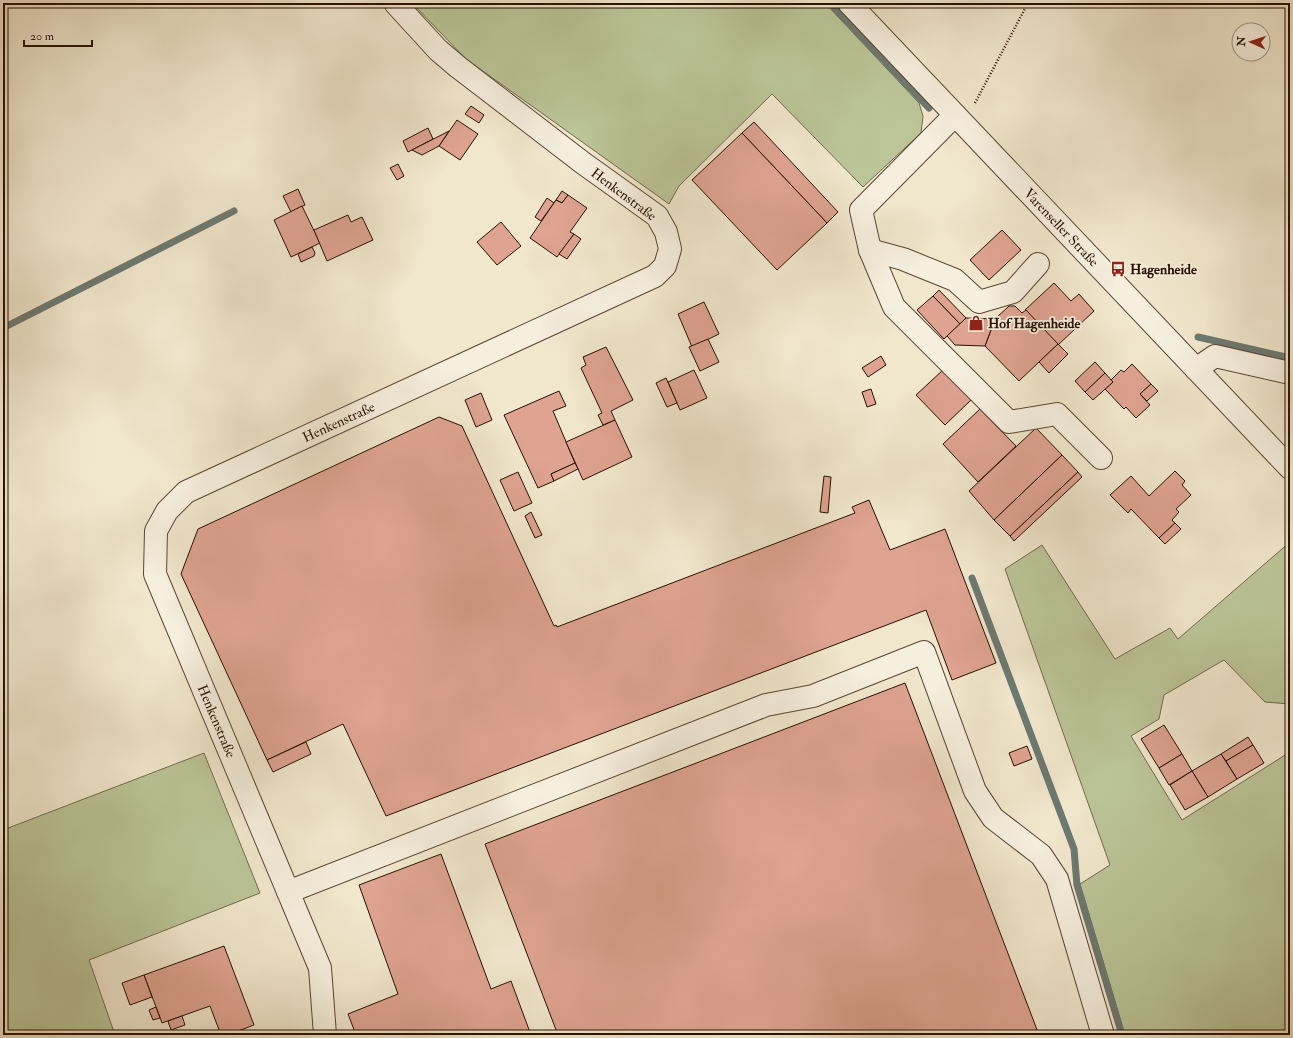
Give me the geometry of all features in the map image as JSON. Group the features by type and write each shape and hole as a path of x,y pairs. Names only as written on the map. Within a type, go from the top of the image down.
{"street":[{"name":"Henkenstraße","path":"324,1035 320,968 155,574 156,531 167,512 186,492 655,276 665,266 670,249 666,232 657,216 582,163 458,67 438,50 395,3"},
{"name":"Varenseller Straße","path":"849,3 1290,468"},
{"path":"959,120 861,210 870,250 894,306 1009,422 1057,414 1100,458"},
{"path":"870,250 903,259 955,280 979,302 1014,292 1038,264"},
{"path":"1196,369 1215,356 1290,373"},
{"path":"288,892 766,705 813,696 924,652 975,791 994,818 1041,855 1057,879 1103,1035"}],"path":[{"path":"959,120 1028,3"}],"green space":[{"path":"412,3 825,3 919,103 923,116 921,133 863,187 772,94 679,186 669,204 466,59"},
{"path":"1290,542 1290,704 1265,702 1224,660 1164,695 1159,719 1131,736 1182,820 1290,752 1290,1035 1125,1035 1080,884 1110,865 1005,569 1042,545 1115,659 1170,628 1178,639"},
{"path":"204,753 260,893 89,960 115,1035 3,1035 3,830"}],"building":[{"path":"471,106 484,115 479,123 465,114"},
{"path":"457,120 478,134 460,160 439,146"},
{"path":"754,122 838,212 827,223 742,133"},
{"path":"428,128 433,139 408,152 403,141"},
{"path":"449,131 439,146 422,155 412,150"},
{"path":"742,133 827,223 777,270 692,180"},
{"path":"398,164 404,176 397,180 390,168"},
{"path":"298,189 305,205 291,212 283,196"},
{"path":"562,191 568,195 562,203 556,200"},
{"path":"568,195 587,208 570,232 574,234 557,257 530,238 556,200 562,203"},
{"path":"547,198 554,203 541,221 535,217"},
{"path":"302,206 320,243 291,257 274,220"},
{"path":"348,215 351,222 362,217 373,240 327,261 314,230"},
{"path":"501,222 521,246 497,265 477,242"},
{"path":"1002,230 1021,250 989,280 970,260"},
{"path":"574,234 581,239 567,259 559,254"},
{"path":"312,247 315,253 314,256 301,262 298,254"},
{"path":"1054,283 1071,301 1079,294 1094,311 1058,345 1025,310"},
{"path":"939,290 966,318 960,324 933,296"},
{"path":"933,296 960,324 944,339 917,310"},
{"path":"704,302 719,334 692,347 678,314"},
{"path":"1009,306 1015,306 1022,313 1026,310 1058,344 1019,381 985,346 995,319"},
{"path":"966,318 995,319 985,346 955,345 947,336"},
{"path":"708,339 719,362 700,371 689,347"},
{"path":"1058,344 1068,354 1049,373 1039,362"},
{"path":"606,347 633,400 611,411 615,420 603,425 598,415 602,413 581,368 586,365 583,357"},
{"path":"881,356 886,365 868,377 862,368"},
{"path":"1095,362 1105,373 1085,392 1075,381"},
{"path":"1132,364 1151,384 1140,394 1150,405 1136,418 1126,407 1124,409 1105,389 1113,382 1111,380 1121,370 1124,372"},
{"path":"694,370 707,398 680,410 668,382"},
{"path":"943,370 971,400 945,425 916,395"},
{"path":"1105,373 1113,382 1093,400 1085,392"},
{"path":"666,378 677,403 667,407 656,383"},
{"path":"1151,384 1158,391 1147,401 1140,394"},
{"path":"871,389 876,404 867,407 862,392"},
{"path":"559,391 566,406 553,411 575,463 551,474 554,481 538,488 504,415"},
{"path":"481,393 492,420 476,427 465,400"},
{"path":"980,409 1016,446 978,482 943,444"},
{"path":"439,417 462,426 554,626 556,625 557,627 855,513 852,507 869,500 890,550 945,529 996,663 952,680 926,610 386,816 343,724 267,760 181,574 198,529"},
{"path":"615,420 632,457 583,480 566,442"},
{"path":"1036,428 1062,455 994,520 969,491"},
{"path":"1062,455 1078,472 1010,536 994,520"},
{"path":"575,463 578,469 554,481 551,474"},
{"path":"1175,471 1185,481 1182,485 1191,495 1176,509 1179,512 1172,520 1175,523 1159,538 1131,509 1128,513 1110,495 1131,476 1149,496"},
{"path":"518,472 532,503 514,511 500,480"},
{"path":"1078,472 1082,477 1014,541 1010,536"},
{"path":"824,476 831,477 828,513 820,512"},
{"path":"531,512 542,535 535,538 525,516"},
{"path":"1175,523 1181,529 1165,544 1159,538"},
{"path":"905,683 1039,1035 558,1035 485,844"},
{"path":"1164,725 1182,754 1159,768 1141,739"},
{"path":"1248,737 1253,745 1226,761 1221,754"},
{"path":"306,742 311,754 273,772 267,760"},
{"path":"1253,745 1264,763 1237,779 1226,761"},
{"path":"1027,746 1032,759 1014,766 1009,753"},
{"path":"1182,754 1192,771 1169,785 1159,768"},
{"path":"1221,754 1237,779 1208,797 1192,771"},
{"path":"1192,771 1208,797 1185,810 1170,785"},
{"path":"441,854 491,989 511,981 531,1035 356,1035 348,1014 398,994 359,885"},
{"path":"224,946 254,1025 227,1035 221,1035 210,1006 162,1023 144,975"},
{"path":"144,975 152,997 130,1005 122,983"},
{"path":"156,1007 160,1018 153,1020 149,1010"},
{"path":"182,1016 185,1025 171,1030 168,1021"}],"waterway":[{"path":"830,3 929,108"},
{"path":"3,328 234,211"},
{"path":"1198,337 1290,358"},
{"path":"972,578 1074,849 1077,885 1122,1035"}],"place":[{"name":"Hagenheide","path":"1118,269"},
{"name":"Hof Hagenheide","path":"976,323"}]}
